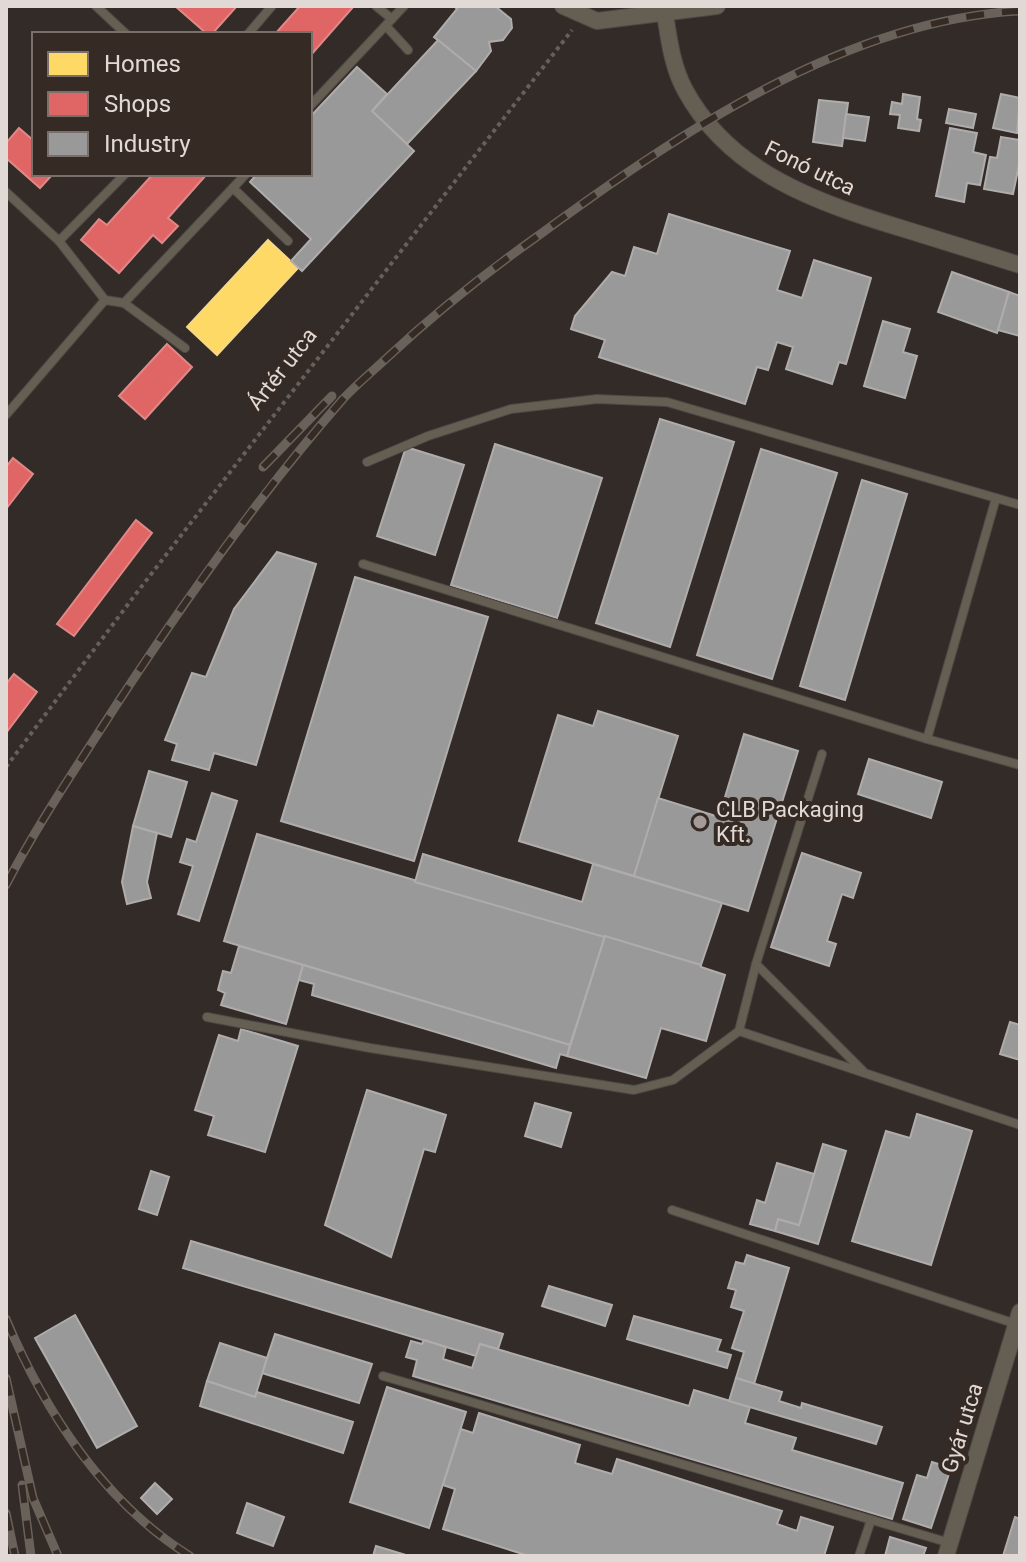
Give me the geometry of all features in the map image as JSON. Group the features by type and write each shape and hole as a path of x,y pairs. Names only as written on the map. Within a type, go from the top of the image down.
{"street":[{"path":"563,6 597,21 664,10 717,6"},
{"name":"Fonó utca","path":"664,10 671,53 684,88 712,129 756,169 831,206 1020,265"},
{"name":"Gyár utca","path":"948,1549 1018,1318"}],"lane":[{"path":"96,6 124,32"},
{"path":"250,32 272,6"},
{"path":"376,6 408,50"},
{"path":"312,104 404,6"},
{"path":"59,241 123,176"},
{"path":"124,303 244,176"},
{"path":"233,188 288,241"},
{"path":"6,192 59,241 105,300 124,303 185,348"},
{"path":"6,415 105,300"},
{"path":"367,462 428,436 511,409 597,399 667,402 1020,505"},
{"path":"927,739 996,498"},
{"path":"363,564 1020,765"},
{"path":"207,1017 370,1048 634,1090 673,1080 739,1031 756,964 822,754"},
{"path":"756,964 866,1074"},
{"path":"739,1031 1020,1125"},
{"path":"672,1210 1018,1318"},
{"path":"383,1376 871,1520 948,1549"},
{"path":"859,1556 871,1520"}],"path":[{"name":"Ártér utca","path":"6,767 135,595 583,16"}],"building: Homes":[{"path":"268,240 298,268 217,355 187,327"}],"building: Shops":[{"path":"175,6 237,6 214,32 205,32"},
{"path":"300,6 354,6 312,54 312,32 277,32"},
{"path":"19,128 32,139 32,176 51,176 40,188 6,158 6,143"},
{"path":"151,176 205,176 168,218 178,226 162,243 153,235 119,273 81,240 99,219 107,225"},
{"path":"167,344 192,367 145,419 119,396"},
{"path":"13,458 33,474 6,509 6,467"},
{"path":"136,520 152,533 74,636 57,624"},
{"path":"14,674 37,692 6,733 6,684"}],"building: Industry":[{"path":"454,6 495,6 511,19 512,28 503,40 489,42 491,51 476,71 434,37 457,9"},
{"path":"438,40 476,71 407,144 372,111"},
{"path":"357,67 387,94 372,111 414,151 302,271 291,261 311,239 250,182 255,176 312,176 312,115"},
{"path":"903,94 920,97 919,131 898,128 900,115 890,114 892,102 902,104"},
{"path":"1001,94 1020,98 1017,133 993,128"},
{"path":"819,100 848,103 842,146 813,142"},
{"path":"949,109 976,114 973,128 946,123"},
{"path":"846,114 869,117 865,141 843,138"},
{"path":"950,128 977,133 973,152 986,155 980,185 967,183 964,202 936,196"},
{"path":"1001,137 1020,140 1020,160 1013,194 984,189 990,157 997,158"},
{"path":"669,214 790,251 777,290 802,298 814,260 871,278 846,364 839,362 832,384 786,369 793,347 777,342 768,370 757,367 745,404 599,357 605,340 571,329 575,316 612,272 625,276 634,247 657,254"},
{"path":"952,272 1009,292 997,333 938,312"},
{"path":"1009,292 1020,296 1020,336 998,330"},
{"path":"883,321 910,329 903,352 917,356 905,398 864,386"},
{"path":"660,419 734,442 670,647 596,623"},
{"path":"495,444 602,478 557,618 451,585"},
{"path":"406,447 464,465 435,555 377,536"},
{"path":"761,449 837,473 772,679 697,655"},
{"path":"862,480 907,494 845,700 800,686"},
{"path":"277,552 316,564 256,765 214,753 209,770 172,760 177,744 165,740 192,673 206,677 234,609"},
{"path":"355,577 488,617 414,861 281,821"},
{"path":"598,711 678,736 634,876 519,841 558,715 593,726"},
{"path":"744,734 798,751 748,911 634,876 658,798 719,817"},
{"path":"869,759 942,782 931,818 858,794"},
{"path":"149,771 187,782 171,837 133,826"},
{"path":"212,793 237,801 199,921 178,914 193,866 180,862 187,839 196,842"},
{"path":"133,826 157,833 147,882 151,898 127,904 122,882"},
{"path":"257,834 605,936 570,1045 224,941"},
{"path":"802,853 861,873 853,898 842,894 827,941 836,944 829,966 771,947"},
{"path":"423,854 582,902 593,864 722,903 701,965 415,882"},
{"path":"605,936 725,975 706,1041 661,1028 646,1078 567,1056"},
{"path":"239,946 303,965 286,1024 221,1005 225,993 218,990 223,971 231,973"},
{"path":"303,965 570,1045 567,1056 560,1054 556,1068 312,995 314,984 299,980"},
{"path":"1010,1022 1020,1025 1020,1060 1000,1054"},
{"path":"241,1029 298,1046 265,1152 208,1135 214,1116 195,1110 219,1035 238,1041"},
{"path":"367,1090 446,1115 435,1152 424,1149 391,1257 325,1225"},
{"path":"535,1103 571,1113 561,1147 525,1136"},
{"path":"917,1114 972,1131 931,1265 852,1241 886,1131 910,1138"},
{"path":"823,1144 846,1151 818,1244 775,1231 778,1219 799,1225"},
{"path":"777,1163 814,1174 799,1225 778,1219 775,1231 750,1224 757,1200 765,1203"},
{"path":"151,1171 169,1177 157,1215 139,1209"},
{"path":"191,1241 503,1334 498,1349 480,1344 476,1356 183,1268"},
{"path":"747,1255 789,1268 754,1384 736,1378 744,1352 732,1348 744,1311 731,1307 736,1290 728,1288 736,1262 744,1264"},
{"path":"549,1286 612,1305 605,1326 542,1306"},
{"path":"75,1315 137,1426 97,1448 35,1338"},
{"path":"634,1316 721,1340 717,1351 731,1355 727,1368 627,1339"},
{"path":"275,1334 372,1364 359,1403 262,1373"},
{"path":"424,1340 446,1347 443,1359 472,1368 480,1344 689,1406 694,1390 750,1407 745,1423 796,1438 792,1450 903,1483 892,1519 413,1376 417,1360 406,1357 411,1341 422,1344"},
{"path":"220,1343 267,1358 255,1397 207,1381"},
{"path":"736,1378 782,1392 779,1401 801,1408 802,1403 882,1427 876,1444 729,1401"},
{"path":"207,1381 255,1397 257,1392 353,1422 343,1453 200,1406"},
{"path":"387,1387 466,1412 429,1528 350,1502"},
{"path":"479,1413 580,1445 575,1463 612,1474 617,1459 782,1511 777,1524 797,1531 801,1517 833,1527 824,1556 529,1556 443,1529 455,1489 443,1485 461,1429 473,1433"},
{"path":"932,1462 951,1468 931,1528 903,1519 917,1475 927,1478"},
{"path":"155,1483 172,1499 157,1514 141,1498"},
{"path":"247,1503 284,1517 273,1546 237,1533"},
{"path":"1015,1517 1020,1519 1020,1556 1003,1556"},
{"path":"890,1537 926,1548 923,1556 885,1556"},
{"path":"376,1546 409,1556 373,1556"}],"railway":[{"path":"6,885 115,707 252,510 343,399 424,325 497,266 644,161 763,90 826,60 889,36 954,19 1020,11"},
{"path":"263,467 332,396"},
{"path":"6,1319 39,1387 80,1452 130,1509 190,1556"},
{"path":"6,1378 33,1498 58,1556"},
{"path":"22,1485 31,1556"},
{"path":"6,1513 15,1556"}],"place":[{"name":"CLB Packaging Kft.","path":"700,822"}]}
